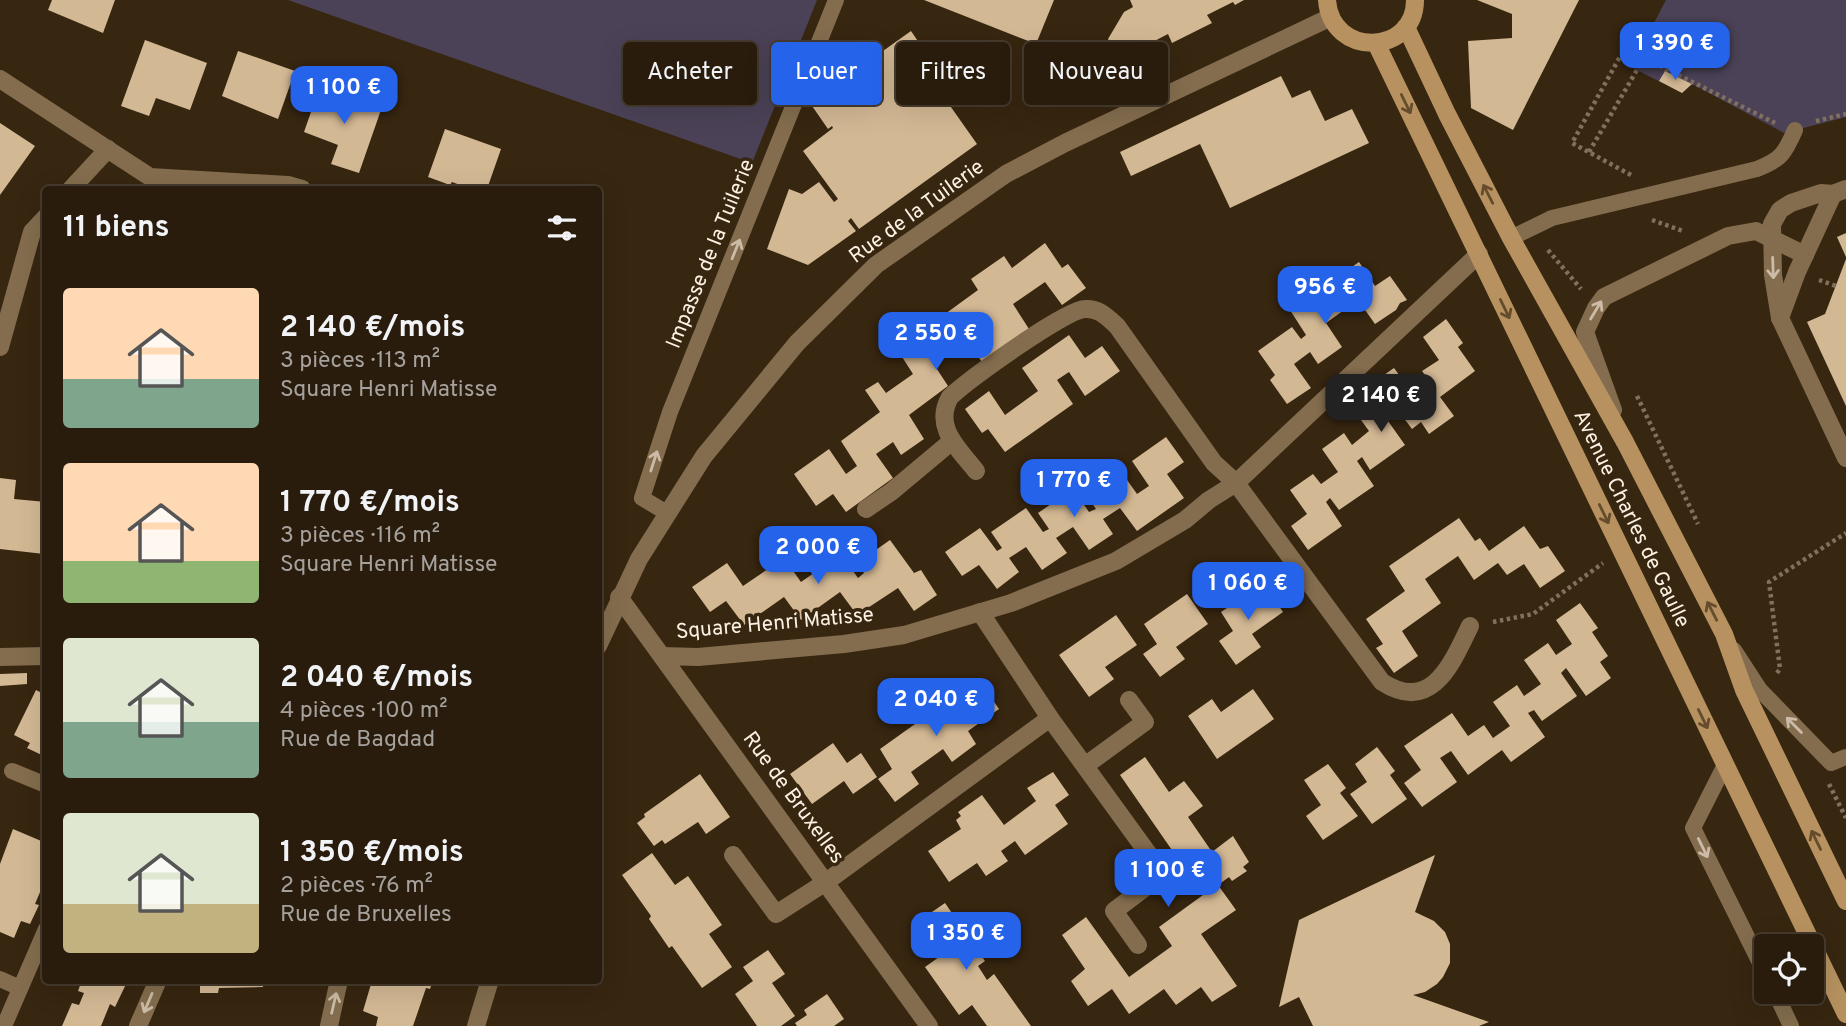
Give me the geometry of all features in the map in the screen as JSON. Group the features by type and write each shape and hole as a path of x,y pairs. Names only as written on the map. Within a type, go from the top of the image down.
{"main road":[{"path":"1329,8 1338,29 1362,43 1376,43 1397,35 1406,27 1412,17 1415,0"},
{"name":"Avenue Charles de Gaulle","path":"1406,27 1511,238 1625,442 1724,634 1744,690 1846,901"},
{"name":"Avenue Charles de Gaulle","path":"1376,43 1846,1014"}],"street":[{"name":"Rue de la Tuilerie","path":"602,637 639,559 704,456 797,343 876,265 1006,174 1329,8"},
{"path":"0,79 150,177 292,186"},
{"path":"74,186 108,149"},
{"path":"1840,191 1821,193 1780,210 1772,224 1772,239 1780,318 1846,457"},
{"path":"1780,318 1805,255 1840,191"},
{"path":"0,347 32,232 42,221"},
{"path":"1625,442 1585,332 1604,297 1728,236 1756,231 1805,255"},
{"name":"Square Henri Matisse","path":"662,656 698,657 844,644 904,635 1011,603 1116,561 1185,520 1236,483 1479,254"},
{"path":"976,471 952,441 942,417 944,406 950,397 1063,316 1084,309 1105,314 1214,463 1236,483 1382,682 1404,692 1414,692 1439,679 1449,669 1470,626"},
{"path":"866,509 891,492 952,441"},
{"name":"Rue de Bruxelles","path":"619,597 929,1026"},
{"path":"980,612 1050,718 1163,874 1114,911 1138,945"},
{"path":"0,657 42,656"},
{"path":"1086,765 1145,722 1129,700"},
{"path":"733,855 776,914 826,882 1050,718"},
{"path":"138,1026 156,984"},
{"path":"329,1026 338,984"},
{"path":"476,1026 489,984"}],"lane":[{"name":"Impasse de la Tuilerie","path":"667,513 642,498 670,412 836,0"},
{"path":"1511,238 1552,218 1757,169 1775,162 1786,150 1796,127"},
{"path":"1724,634 1760,690 1831,763 1846,757"},
{"path":"1725,765 1693,828 1754,951"},
{"path":"12,771 42,783"},
{"path":"4,1026 42,938"},
{"path":"0,979 20,988"},
{"path":"1780,1004 1791,1026"}],"path":[{"path":"1634,62 1621,55 1572,143 1660,191"},
{"path":"1589,152 1644,58 1796,127 1846,114"},
{"path":"1608,204 1682,231 1694,232"},
{"path":"1541,242 1581,290"},
{"path":"1633,388 1704,536"},
{"path":"1769,668 1774,677 1780,669 1769,582 1846,533"},
{"path":"1470,626 1533,614 1621,550"},
{"path":"1823,754 1824,773 1846,818"}],"shaded area":[{"path":"288,0 817,0 800,42 771,42 771,105 775,105 752,163"},
{"path":"1666,0 1846,0 1846,117 1784,133 1692,84 1682,93 1631,67"}],"building":[{"path":"52,0 115,0 103,33 48,10"},
{"path":"924,0 1054,0 1037,42"},
{"path":"1130,0 1244,0 1235,5 1233,2 1207,15 1212,23 1172,43 1168,34 1153,42 1110,42 1108,39 1124,12 1133,7"},
{"path":"1477,0 1579,0 1513,130 1471,108 1468,41 1512,38 1512,14"},
{"path":"911,31 918,42 896,42 896,105 950,105 977,144 859,229 851,218 848,221 856,231 808,265 767,249 789,189 802,194 819,182 834,202 838,199 803,151 833,128 832,126 828,129 811,105 882,105 882,52"},
{"path":"145,40 207,63 190,110 156,98 149,116 121,106"},
{"path":"238,51 295,71 278,119 222,96"},
{"path":"1665,71 1692,84 1682,93 1659,81"},
{"path":"1281,76 1292,98 1310,90 1325,121 1352,109 1369,143 1230,208 1200,144 1131,176 1120,152"},
{"path":"320,86 382,107 359,173 331,164 338,145 304,132"},
{"path":"0,123 35,146 0,195"},
{"path":"445,129 501,149 488,186 463,186 452,182 450,185 428,177"},
{"path":"1846,233 1846,257 1837,237"},
{"path":"1045,243 1062,268 1068,264 1086,288 1062,305 1045,282 1013,304 1029,329 982,362 966,339 933,363 948,386 909,415 924,439 901,455 893,442 876,454 893,478 846,512 833,494 816,506 794,474 829,449 846,474 857,466 841,441 880,412 865,390 878,382 886,393 913,374 897,349 978,290 971,279 1004,256 1012,268"},
{"path":"1846,259 1846,406 1807,322 1825,314"},
{"path":"1359,262 1375,286 1390,276 1407,300 1375,324 1358,300 1326,323 1342,347 1318,364 1310,352 1294,364 1311,388 1287,404 1270,380 1275,375 1258,351 1292,327 1301,339 1306,335 1290,310"},
{"path":"1446,319 1463,343 1458,347 1475,371 1440,397 1454,416 1429,434 1421,422 1412,429 1394,405 1388,409 1394,416 1388,421 1405,445 1370,470 1362,457 1357,461 1374,486 1339,510 1330,498 1326,502 1342,526 1308,550 1291,526 1307,514 1290,490 1313,474 1321,484 1338,472 1322,449 1344,433 1352,445 1369,431 1353,409 1376,391 1371,384 1394,368 1411,391 1428,379 1422,371 1439,360 1423,337"},
{"path":"1069,335 1085,358 1102,346 1120,371 1085,396 1069,372 1057,380 1073,404 1005,452 988,429 982,433 965,409 989,391 1005,415 1038,391 1022,368"},
{"path":"1166,437 1184,462 1167,474 1184,498 1137,531 1120,508 1103,519 1113,534 1089,550 1073,527 1056,538 1067,553 1042,570 1026,547 1009,558 1019,572 997,589 979,565 962,576 945,552 980,528 997,551 1002,548 991,532 1026,508 1043,532 1049,529 1038,513 1073,489 1089,512 1096,509 1085,493 1120,470 1137,494 1149,486 1132,461"},
{"path":"0,478 16,480 14,499 42,502 42,554 0,549"},
{"path":"1459,518 1475,541 1480,538 1489,551 1524,526 1540,549 1548,546 1565,571 1540,588 1524,564 1507,575 1498,563 1474,580 1458,556 1425,579 1441,603 1402,631 1418,656 1394,673 1376,648 1383,644 1366,619 1405,591 1389,566"},
{"path":"890,540 914,573 921,570 937,595 914,611 898,588 857,615 840,592 801,620 784,597 744,625 726,601 710,612 692,587 727,563 743,586 784,558 801,582 841,554 858,578 864,573 857,563"},
{"path":"1264,583 1283,612 1252,634 1261,647 1236,665 1219,641 1233,631 1221,612"},
{"path":"1187,594 1208,624 1176,647 1185,659 1160,677 1143,654 1157,644 1144,624"},
{"path":"1580,603 1598,628 1592,632 1608,656 1600,662 1611,678 1586,696 1566,668 1561,673 1577,696 1542,721 1534,710 1528,713 1545,737 1511,762 1502,750 1468,775 1451,751 1440,758 1457,782 1422,807 1404,783 1421,770 1404,746 1452,713 1468,736 1484,725 1493,738 1510,726 1493,702 1517,685 1524,696 1541,684 1524,660 1548,643 1556,655 1572,644 1556,620"},
{"path":"1116,615 1137,645 1105,667 1114,679 1089,697 1059,655"},
{"path":"27,673 27,684 0,686 0,674"},
{"path":"978,679 999,709 968,731 976,744 952,762 943,749 911,772 919,784 895,802 878,779 892,769 880,749"},
{"path":"1253,689 1274,719 1217,759 1188,716 1212,699 1221,712"},
{"path":"36,690 42,693 42,755 27,748 30,743 14,735"},
{"path":"833,743 847,763 861,753 877,777 853,794 844,781 812,804 790,774"},
{"path":"1377,747 1395,771 1390,775 1407,799 1372,824 1350,794 1367,782 1355,764"},
{"path":"1145,757 1169,792 1184,781 1203,806 1188,817 1212,852 1233,836 1249,862 1243,867 1247,871 1232,881 1229,877 1218,885 1236,910 1201,934 1237,986 1212,1002 1201,987 1176,1005 1164,989 1129,1014 1112,989 1088,1006 1071,981 1085,969 1062,935 1086,917 1129,977 1172,946 1159,927 1203,895 1120,775"},
{"path":"1328,764 1346,788 1340,793 1358,816 1323,840 1306,816 1321,805 1304,780"},
{"path":"1053,772 1069,795 1055,805 1068,824 1025,855 1015,841 1001,851 1008,861 986,876 977,863 949,882 928,851 961,829 956,820 961,816 958,812 982,795 1004,825 1036,801 1027,788"},
{"path":"700,774 730,817 706,834 698,822 665,844 662,840 654,846 637,823 645,817 644,814"},
{"path":"13,829 42,841 42,887 35,904 39,905 30,924 21,921 14,938 0,932 0,864"},
{"path":"652,853 675,885 688,876 722,925 709,934 732,967 702,988 672,946 669,948 649,919 651,916 622,875"},
{"path":"1435,855 1415,912 1434,921 1445,932 1450,944 1450,963 1437,984 1425,992 1413,995 1489,1022 1479,1026 1313,1026 1299,997 1279,1007 1299,920"},
{"path":"945,903 985,961 978,966 987,980 994,974 1031,1026 987,1026 972,1005 959,1015 925,967 939,957 916,923"},
{"path":"768,950 785,974 772,983 795,1016 781,1026 757,1026 735,994 753,981 743,967"},
{"path":"81,984 126,984 115,1007 110,1004 101,1026 62,1026 72,1003 79,1005 84,993 78,991"},
{"path":"200,984 263,984 263,987 219,988 218,993 200,993"},
{"path":"371,984 432,984 430,989 426,988 413,1026 376,1026 378,1017 363,1011"},
{"path":"827,994 844,1019 834,1026 797,1026 795,1023 807,1015 804,1010"}]}
